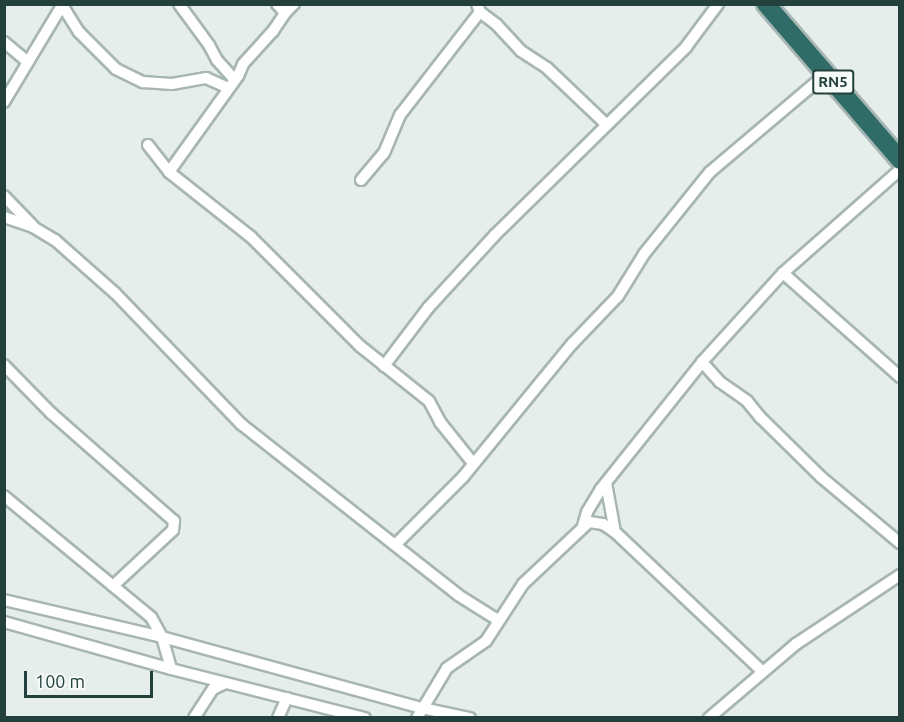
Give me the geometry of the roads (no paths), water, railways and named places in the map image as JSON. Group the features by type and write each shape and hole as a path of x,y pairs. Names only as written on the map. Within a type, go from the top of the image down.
{"highway":[{"name":"RN5","path":"766,4 900,160"}],"street":[{"path":"179,4 203,36 231,83"},
{"path":"277,4 285,13"},
{"path":"170,172 243,64 294,4"},
{"path":"384,366 428,308 483,248 686,47 718,4"},
{"path":"4,102 62,5 79,32 116,69 143,81 172,84 206,78 231,83"},
{"path":"361,180 384,153 400,115 478,8 532,61 547,68 606,124"},
{"path":"4,42 28,62"},
{"path":"395,545 473,463 572,344 618,296 644,254 675,218 696,187 746,140 826,74"},
{"path":"148,145 170,172 251,237 360,346 429,400 440,422 473,463"},
{"path":"419,712 447,668 486,641 523,584 583,525 592,501 702,362 783,273 900,170"},
{"path":"4,196 33,227"},
{"path":"4,217 33,227 55,240 115,292 241,423 458,595 498,620"},
{"path":"783,273 900,377"},
{"path":"702,362 720,382 747,401 760,417 821,477 900,543"},
{"path":"4,365 51,413 174,521 173,530 113,586"},
{"path":"606,483 615,532"},
{"path":"4,496 150,617 162,637 171,669"},
{"path":"583,525 596,522 615,532 762,671"},
{"path":"709,717 796,644 900,575"},
{"path":"4,600 162,637 419,712 470,717"},
{"path":"4,622 171,669 365,717"},
{"path":"194,717 213,689 226,683"},
{"path":"278,717 287,698"}]}
